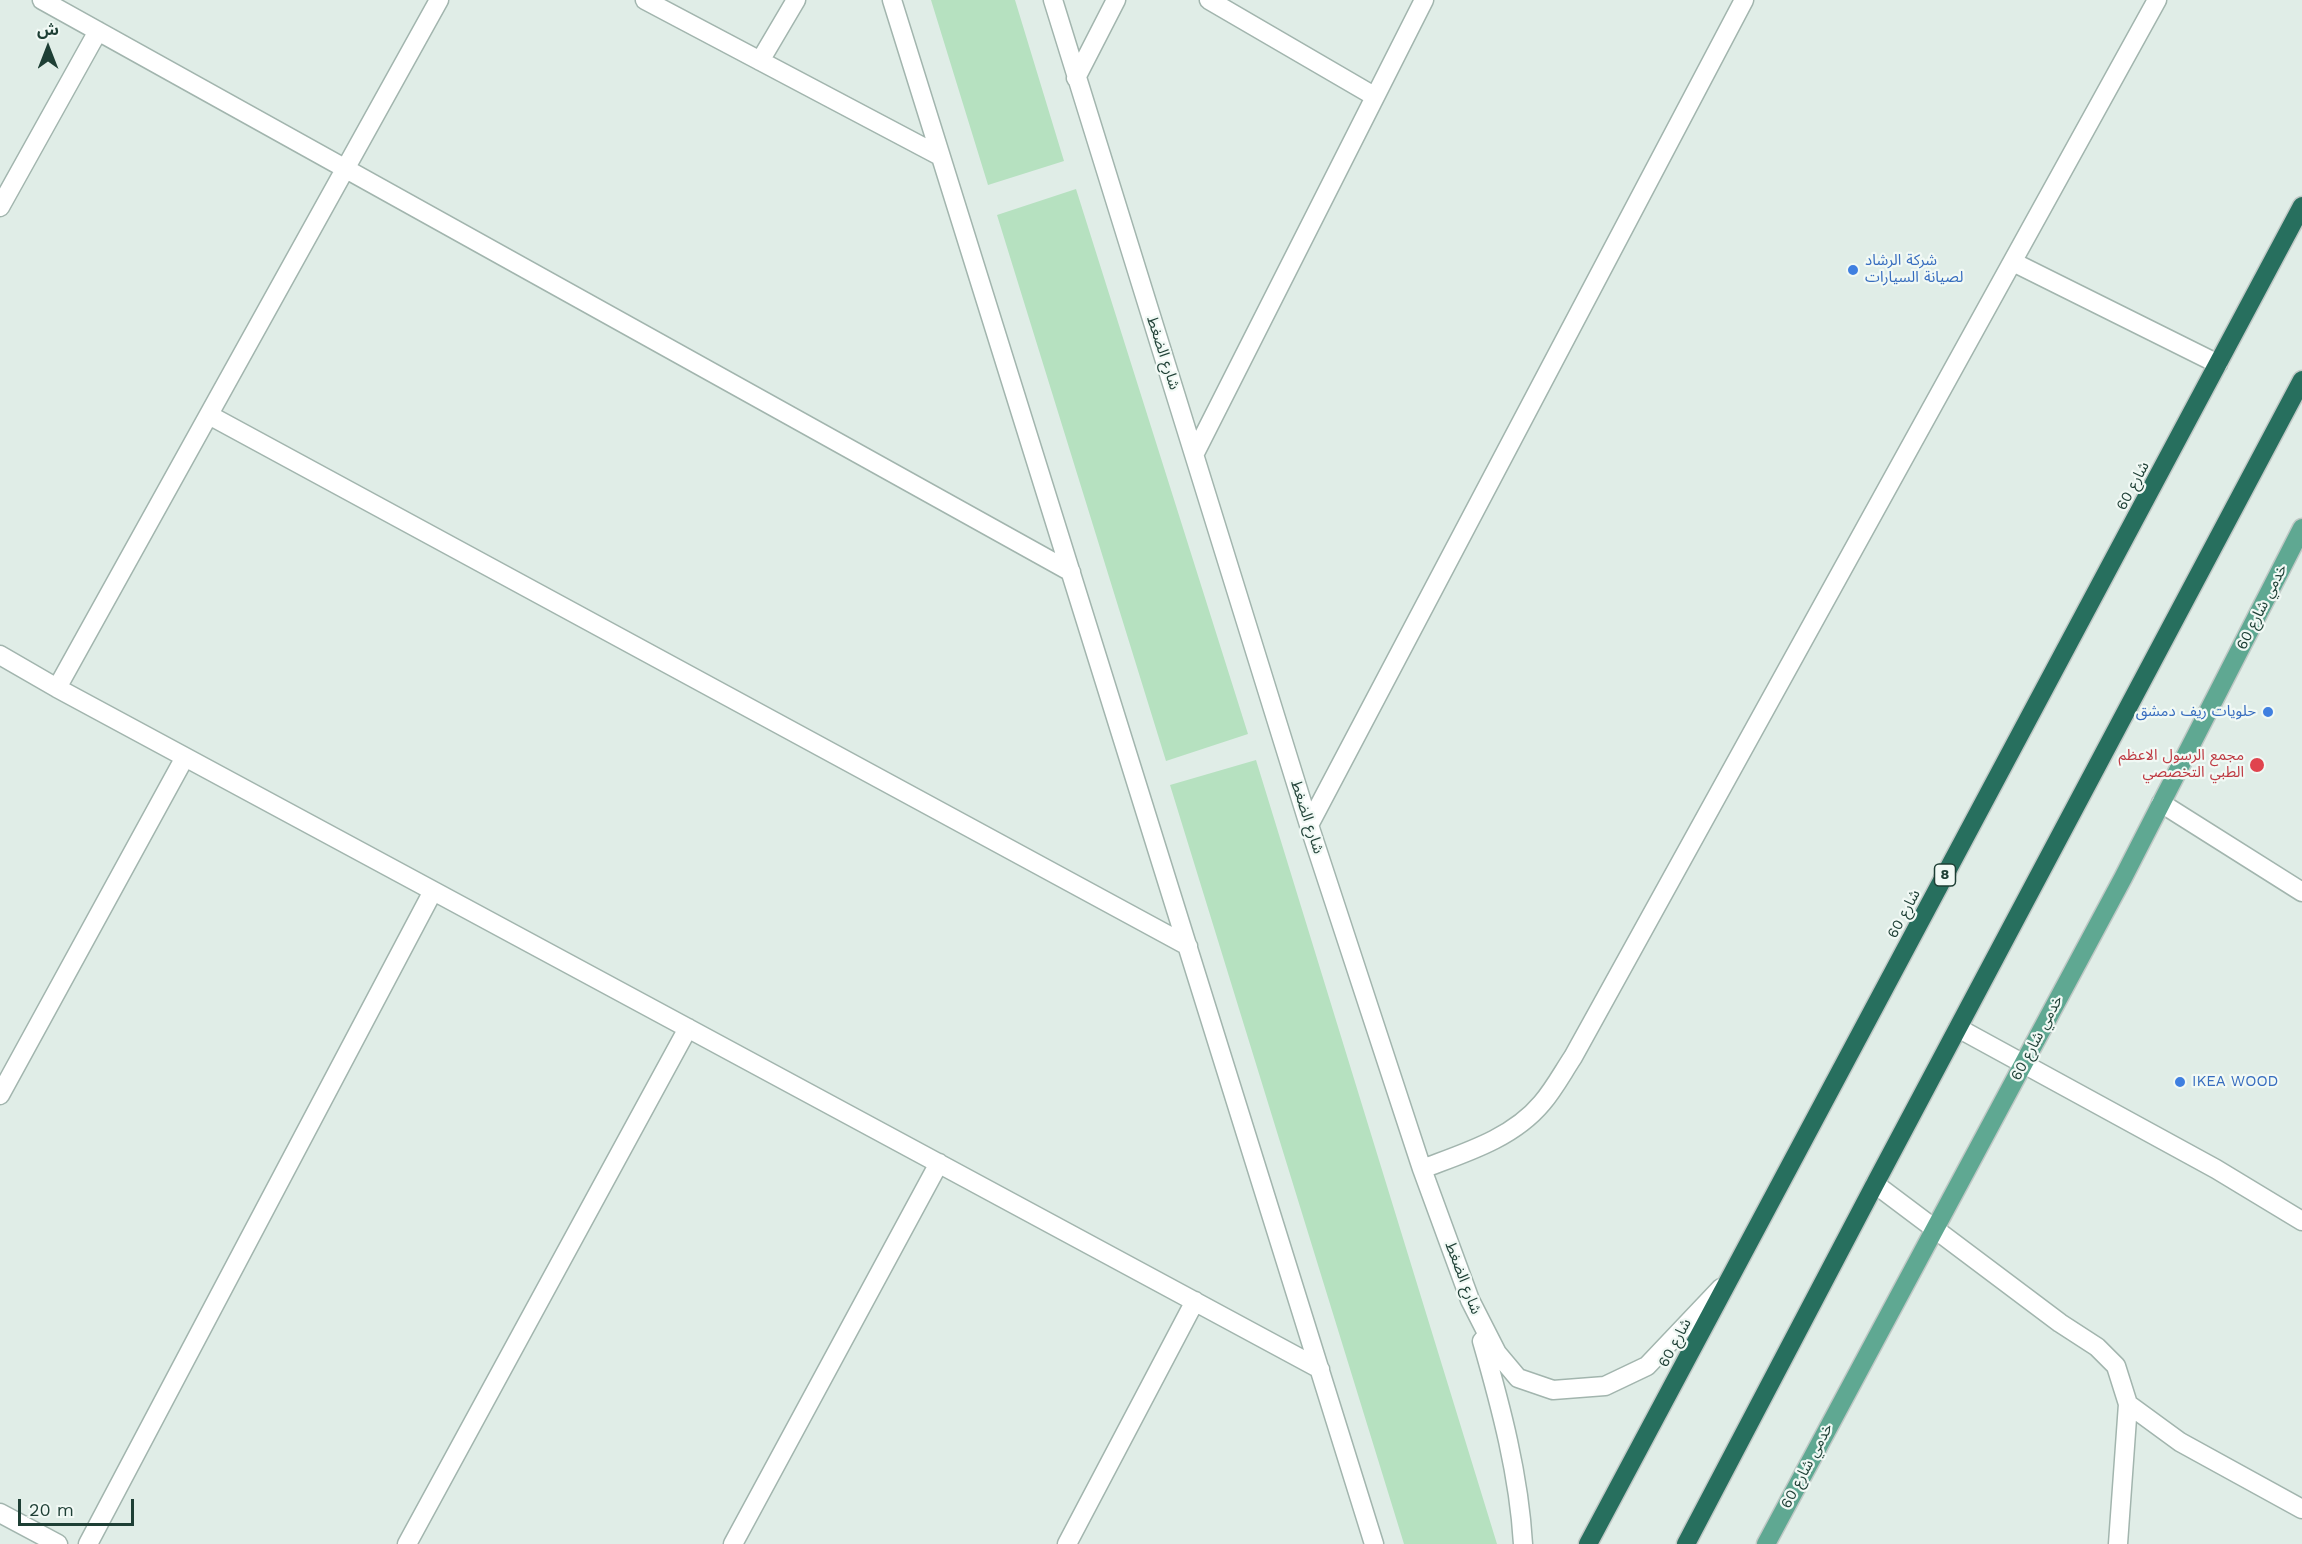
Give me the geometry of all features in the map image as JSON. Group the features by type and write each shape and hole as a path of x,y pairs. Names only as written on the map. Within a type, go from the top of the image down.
{"highway":[{"name":"شارع 60","path":"1588,1544 2302,206"},
{"path":"1686,1544 2302,380"}],"main road":[{"name":"خدمي شارع 60","path":"1766,1544 2161,804 2302,528"}],"street":[{"path":"42,0 1071,572"},
{"path":"57,688 439,0"},
{"path":"645,0 940,156"},
{"path":"760,61 796,0"},
{"path":"892,0 1374,1544"},
{"name":"شارع الضغط","path":"1053,0 1309,825 1422,1169 1470,1300 1497,1353 1518,1377 1553,1390 1605,1386 1647,1366 1729,1280"},
{"path":"1076,78 1116,0"},
{"path":"1209,0 1374,96"},
{"path":"1195,453 1424,0"},
{"path":"1309,825 1744,0"},
{"path":"1422,1169 1468,1152 1506,1134 1541,1104 1573,1057 2157,0"},
{"path":"0,207 98,31"},
{"path":"2013,262 2218,364"},
{"path":"209,415 1188,946"},
{"path":"0,655 57,688 1320,1369"},
{"path":"0,1095 185,757"},
{"path":"2161,804 2302,892"},
{"path":"88,1544 433,891"},
{"path":"407,1544 688,1028"},
{"path":"1958,1028 2216,1168 2302,1221"},
{"path":"733,1544 939,1163"},
{"path":"1875,1184 2060,1323 2097,1347 2116,1366 2128,1404 2118,1544"},
{"path":"1470,1300 1494,1383 1508,1444 1521,1504 1523,1544"},
{"path":"1067,1544 1195,1301"},
{"path":"2128,1404 2180,1443 2302,1509"},
{"path":"0,1513 58,1544"}],"green space":[{"path":"931,0 1015,0 1064,161 988,185"},
{"path":"1076,189 1248,734 1166,761 997,215"},
{"path":"1256,760 1497,1544 1404,1544 1170,785"}],"place":[{"name":"شركة الرشاد لصيانة السيارات","path":"1853,270"},
{"name":"حلويات ريف دمشق","path":"2268,712"},
{"name":"مجمع الرسول الاعظم الطبي التخصصي","path":"2257,765"},
{"name":"IKEA WOOD","path":"2180,1082"}]}
